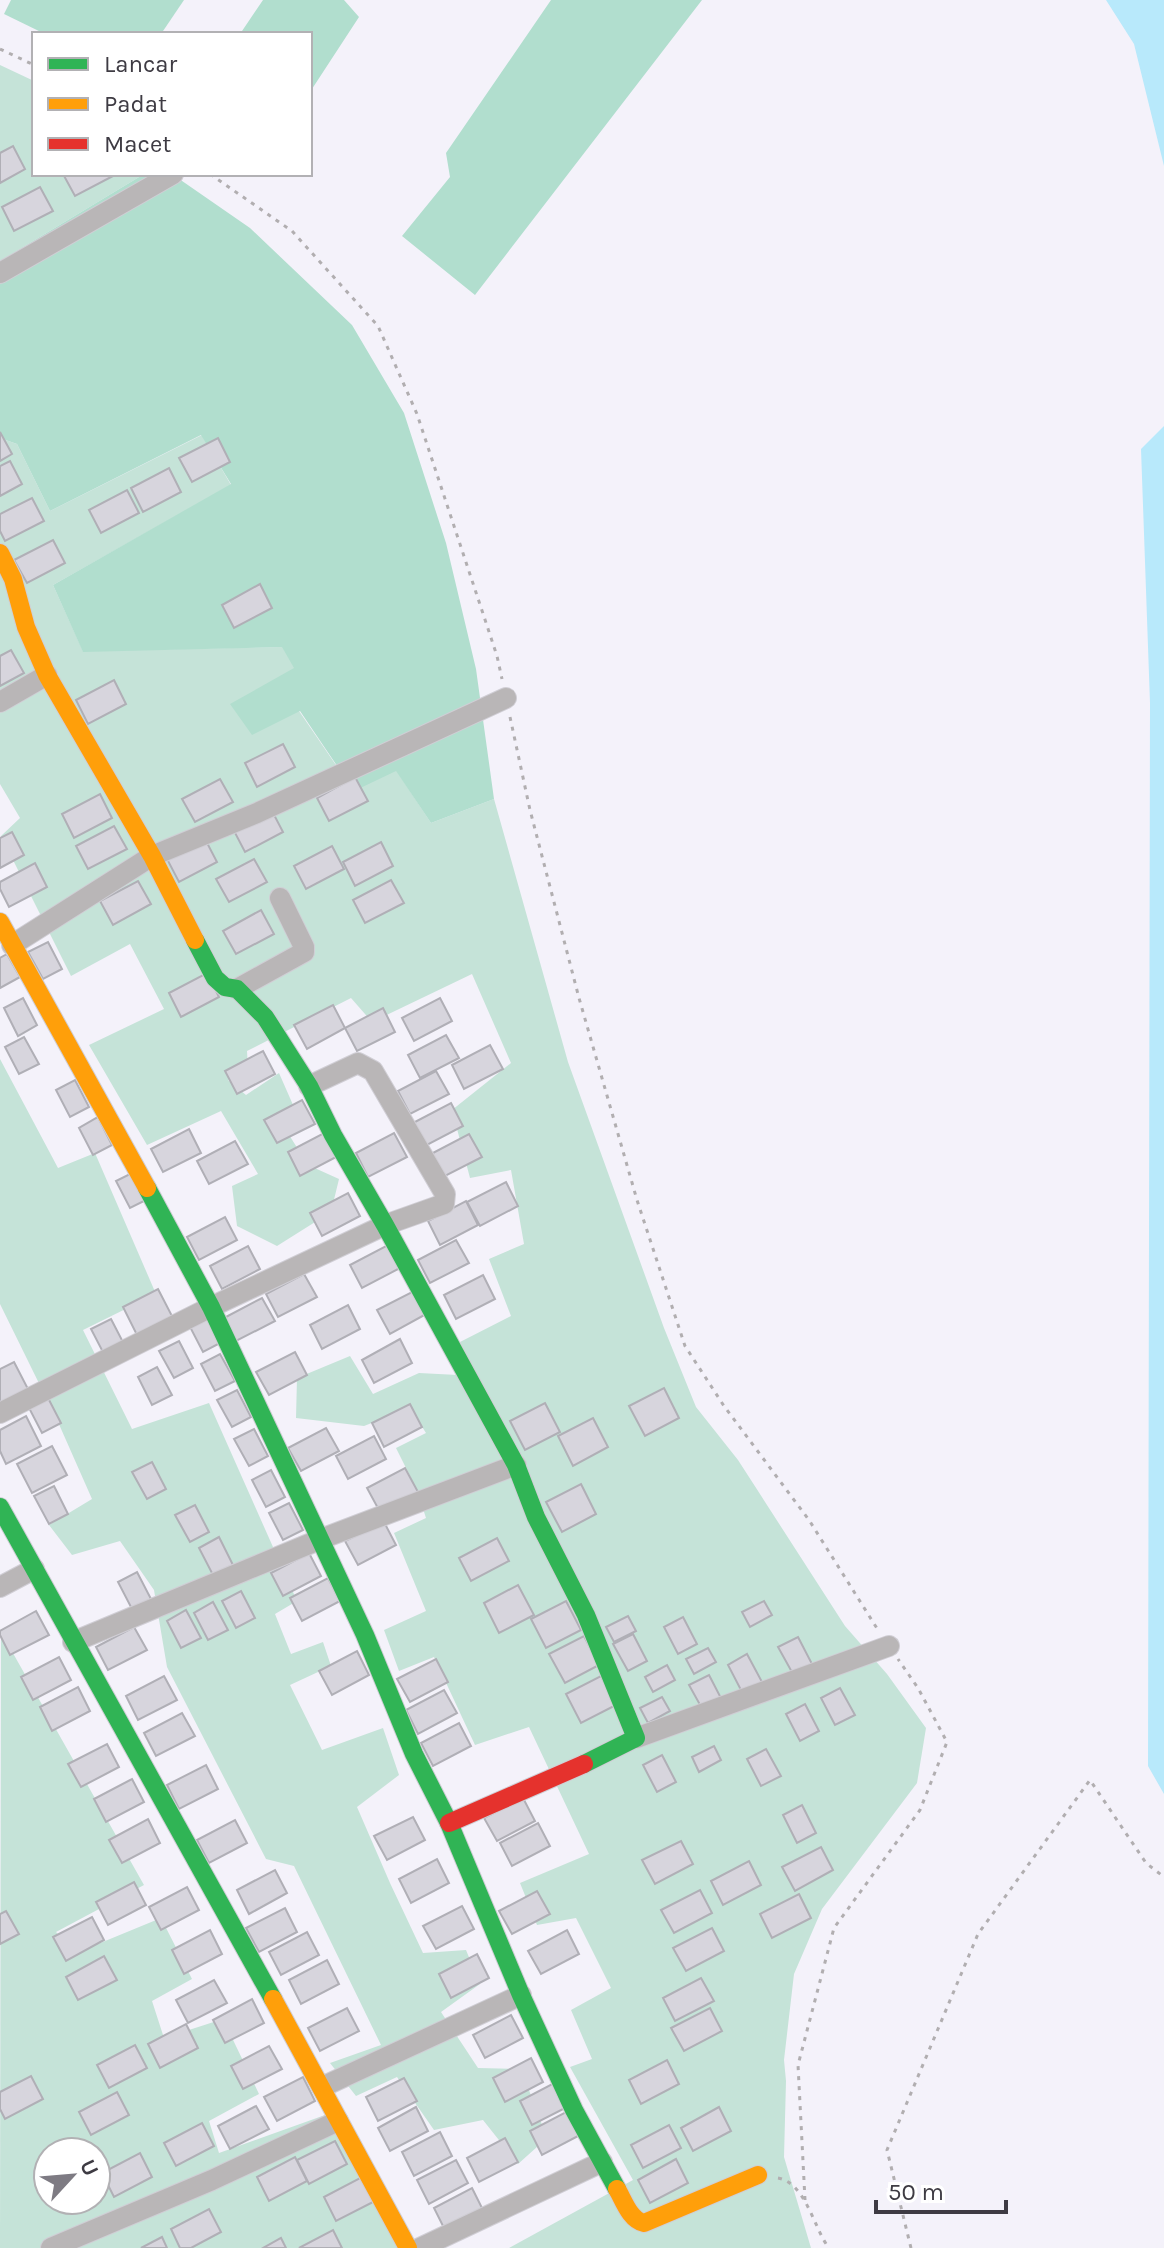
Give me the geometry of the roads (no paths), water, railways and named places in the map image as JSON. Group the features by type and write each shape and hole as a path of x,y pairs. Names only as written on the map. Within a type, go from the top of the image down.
{"street":[{"path":"0,273 170,176"},
{"path":"0,553 13,579 26,627 47,675 152,856 215,978 225,987 237,989 265,1017 309,1086 333,1135 516,1465 536,1517 586,1615 636,1738"},
{"path":"0,702 47,675"},
{"path":"12,945 152,856 257,813 506,698"},
{"path":"237,989 304,952 280,898"},
{"path":"0,922 211,1307 365,1635 414,1754 449,1823 521,1995 574,2110 632,2216 640,2223 758,2175"},
{"path":"0,1413 211,1307 385,1225 444,1204 445,1194 373,1071 358,1063 309,1086"},
{"path":"73,1642 321,1539 516,1465"},
{"path":"0,1507 408,2248"},
{"path":"0,1587 34,1569"},
{"path":"449,1823 574,1769 636,1738 889,1646"},
{"path":"322,2087 521,1995"},
{"path":"51,2248 212,2180 338,2121"},
{"path":"420,2248 602,2162"}],"water":[{"path":"1106,0 1164,0 1164,166 1134,44"},
{"path":"1164,426 1164,1794 1148,1766 1150,703 1141,449"}]}
